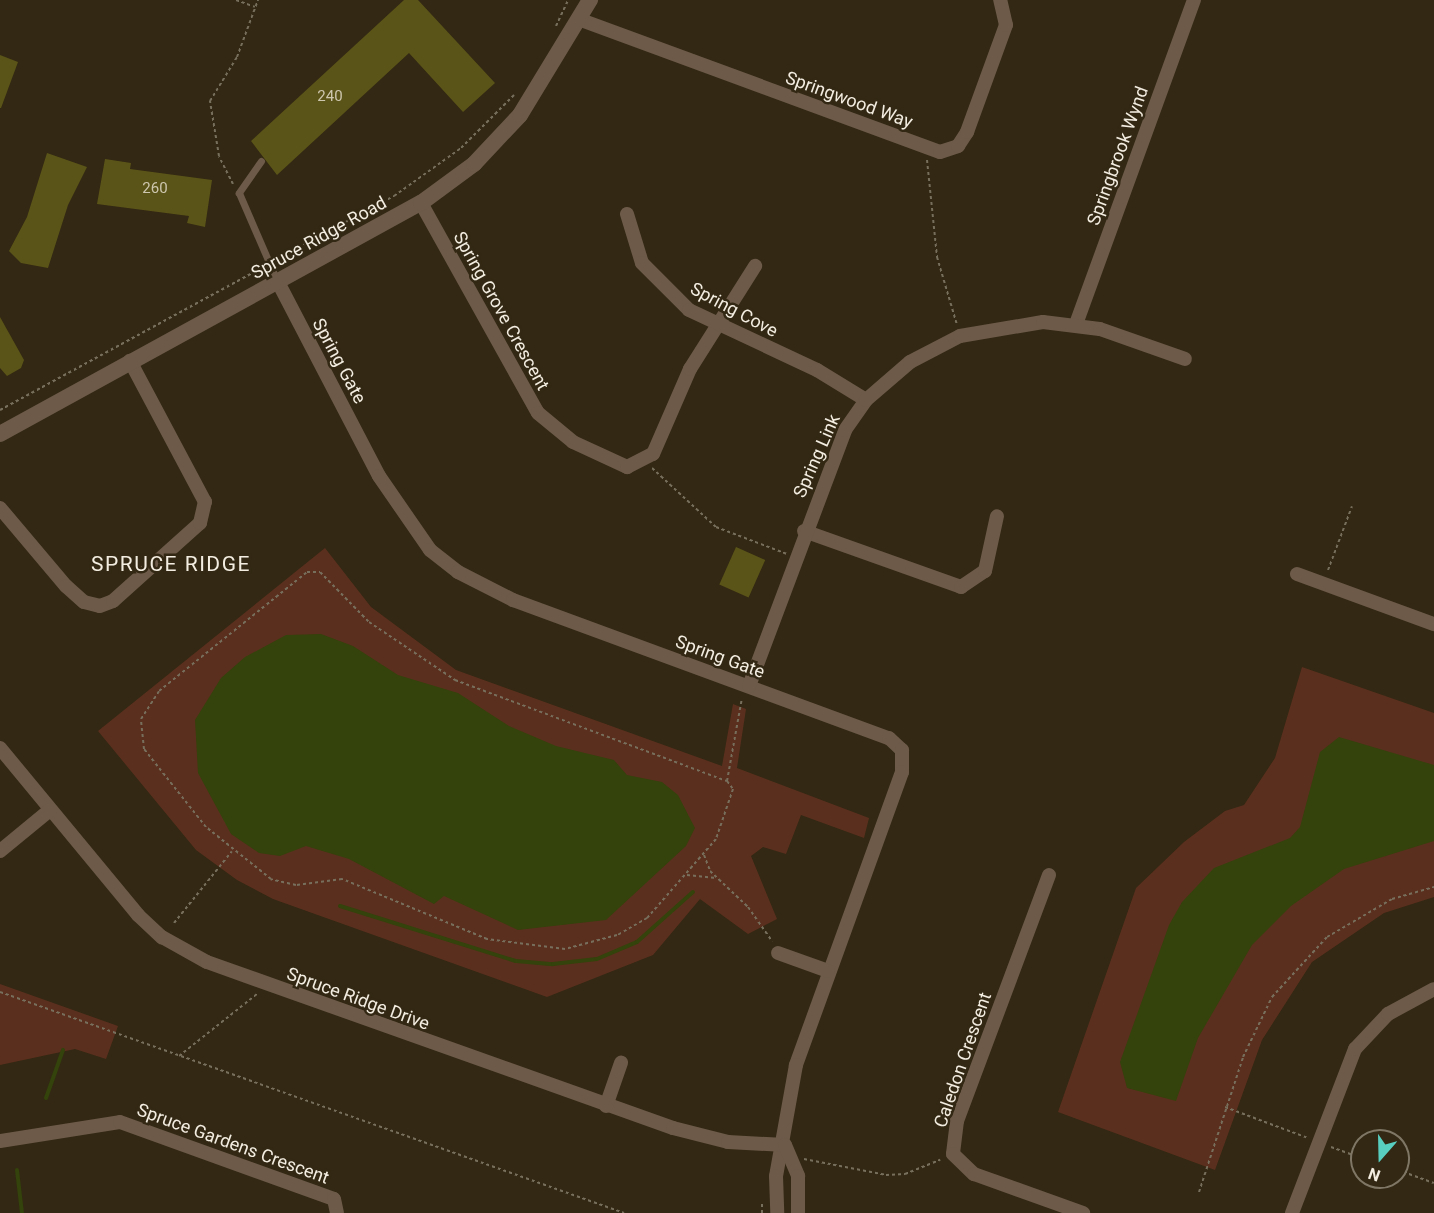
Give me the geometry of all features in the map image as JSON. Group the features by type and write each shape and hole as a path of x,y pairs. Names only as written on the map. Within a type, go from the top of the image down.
{"street":[{"name":"Spruce Ridge Road","path":"0,434 130,361 279,284 421,203 500,139 581,20 590,0"},
{"name":"Springwood Way","path":"581,20 927,148 951,150 967,132 1006,25 1000,0"},
{"name":"Springbrook Wynd","path":"1076,324 1194,0"},
{"name":"Spring Grove Crescent","path":"421,203 538,413 588,451 627,467 646,462"},
{"name":"Spring Cove","path":"627,214 642,263 663,290 716,326 817,370 866,400"},
{"path":"646,462 716,326 755,266"},
{"name":"Spring Gate","path":"279,284 379,476 430,550 458,572 513,600 888,738 902,750 902,772 828,971 796,1065 785,1145 777,1176 777,1213"},
{"name":"Spring Link","path":"749,686 804,531 845,430 866,400 910,362 960,336 1014,324 1076,324 1185,359"},
{"path":"0,508 66,586 84,602 100,606 113,601 200,523 205,502 130,361"},
{"path":"804,531 961,587 985,571 997,516"},
{"path":"1297,574 1434,624"},
{"name":"Spruce Ridge Drive","path":"0,748 110,884 162,938 267,985 606,1106 701,1136 785,1145"},
{"path":"0,851 50,810"},
{"name":"Caledon Crescent","path":"1049,875 957,1121 953,1154 974,1174 1083,1213"},
{"path":"778,952 828,971"},
{"path":"1292,1213 1317,1142 1356,1049 1389,1014 1434,989"},
{"path":"606,1106 621,1063"},
{"name":"Spruce Gardens Crescent","path":"0,1141 120,1122 334,1199 337,1213"},
{"name":"Spring Gate","path":"785,1145 790,1162 798,1176 798,1213"}],"lane":[{"path":"261,160 239,193 279,284"}],"path":[{"path":"236,0 255,7"},
{"path":"239,193 219,156 208,112 213,89 237,57 258,0"},
{"path":"554,29 568,0"},
{"path":"0,410 394,196 468,141 520,86"},
{"path":"927,148 937,257 960,336"},
{"path":"646,462 716,527 795,557"},
{"path":"1323,583 1352,506"},
{"path":"307,572 320,572 369,622 455,680 727,781 733,789 728,811 704,855 658,907 617,935 582,947 543,949 467,932 342,879 280,883 232,851 206,827 149,756 141,719 159,691 307,572"},
{"path":"727,781 736,715 749,686"},
{"path":"174,923 232,851"},
{"path":"704,855 719,880 748,907 778,952"},
{"path":"687,875 719,880"},
{"path":"1199,1192 1225,1107 1257,1023 1299,963 1355,918 1434,887"},
{"path":"179,1056 267,985"},
{"path":"0,992 624,1213"},
{"path":"1225,1107 1350,1154"},
{"path":"790,1162 832,1161 904,1174 953,1154"},
{"path":"1410,1174 1434,1183"}],"shaded area":[{"path":"325,548 371,607 456,670 722,766 733,704 746,709 737,768 869,818 864,838 801,815 786,854 763,847 751,856 777,919 748,934 700,899 653,955 547,997 273,899 237,880 196,850 98,731"},
{"path":"321,634 353,646 398,675 458,693 509,726 556,746 614,760 627,775 662,782 678,795 695,828 686,846 606,920 518,930 444,896 434,904 349,859 306,846 280,856 259,853 231,834 198,773 195,720 221,678 245,657 286,635"},
{"path":"1302,667 1434,713 1434,897 1384,913 1312,962 1262,1040 1215,1170 1058,1112 1136,888 1184,842 1225,811 1244,805 1275,758"},
{"path":"1339,737 1434,765 1434,841 1344,869 1291,906 1252,945 1198,1038 1176,1101 1127,1088 1120,1062 1169,925 1182,902 1214,868 1290,838 1300,827 1320,752"},
{"path":"0,984 118,1026 106,1059 75,1049 0,1065"}],"building":[{"path":"404,0 418,0 495,83 463,112 409,53 277,175 251,141"},
{"path":"0,55 18,62 1,108 0,108"},
{"path":"47,153 87,167 68,205 48,268 21,263 9,251 27,217"},
{"path":"105,159 131,163 130,169 212,180 205,227 187,223 189,216 97,204"},
{"path":"0,317 24,360 21,368 7,376 0,368"},
{"path":"736,547 765,560 749,597 719,584"}],"waterway":[{"path":"340,906 516,961 553,964 597,959 637,942 693,892"},
{"path":"46,1098 63,1050"},
{"path":"17,1170 22,1213"}],"district":[{"name":"SPRUCE RIDGE","path":"171,564"}]}
